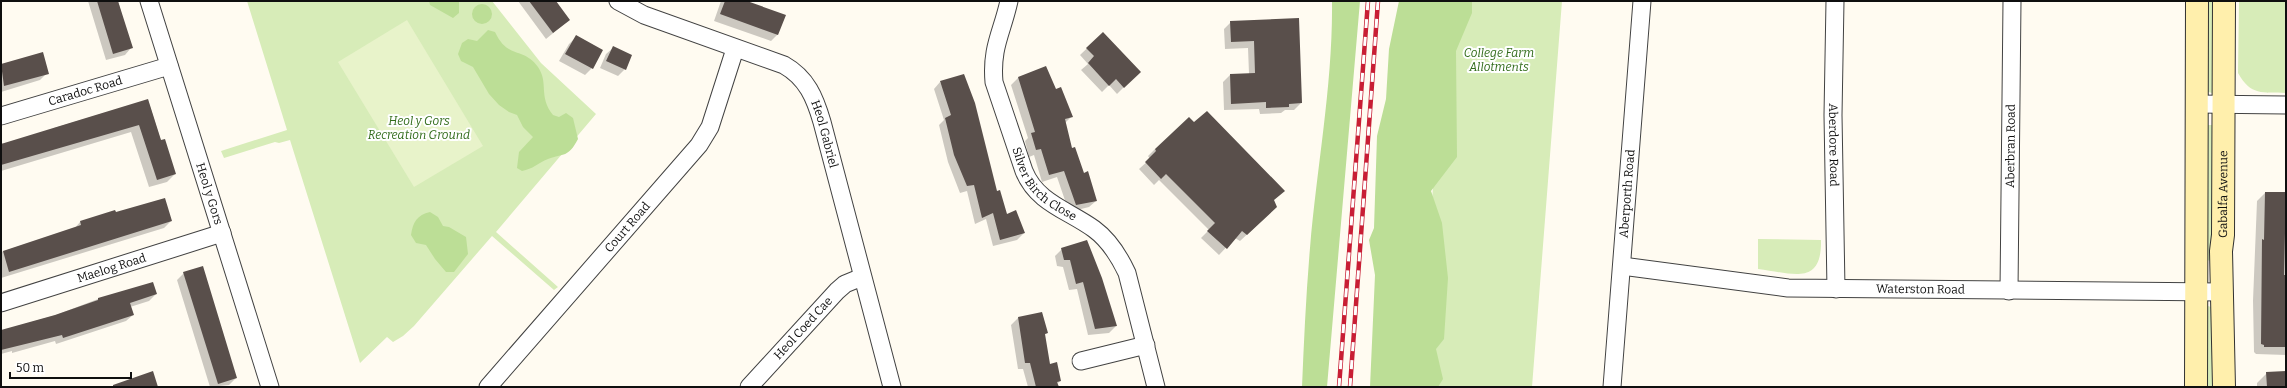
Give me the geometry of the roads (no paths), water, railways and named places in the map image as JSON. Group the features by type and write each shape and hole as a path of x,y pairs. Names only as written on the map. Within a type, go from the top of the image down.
{"street":[{"name":"Heol y Gors","path":"149,1 270,387"},
{"name":"Heol Gabriel","path":"618,1 647,8 735,49 784,65 795,71 810,90 822,122 892,387"},
{"name":"Silver Birch Close","path":"1009,1 995,44 993,68 994,82 1024,171 1028,181 1043,197 1095,229 1119,257 1127,273 1156,387"},
{"name":"Aberporth Road","path":"1612,387 1642,1"},
{"name":"Aberdore Road","path":"1835,1 1833,116 1836,289"},
{"name":"Aberbran Road","path":"2009,291 2012,1"},
{"name":"Gabalfa Avenue","path":"2196,387 2197,1"},
{"name":"Gabalfa Avenue","path":"2224,1 2221,292 2223,307 2224,387"},
{"name":"Court Road","path":"488,387 699,145 710,127 735,49"},
{"name":"Caradoc Road","path":"1,116 169,66"},
{"path":"2196,104 2286,105"},
{"name":"Maelog Road","path":"1,303 222,232"},
{"name":"Waterston Road","path":"1622,266 1788,288 2221,292"},
{"name":"Heol Coed Cae","path":"749,387 837,291 845,284 862,277"},
{"path":"1081,361 1146,344"}],"railway":[{"path":"1339,387 1368,1"},
{"path":"1350,387 1378,1"}],"park label":[{"name":"College Farm Allotments","path":"1499,60"},
{"name":"Heol y Gors Recreation Ground","path":"419,128"}]}
